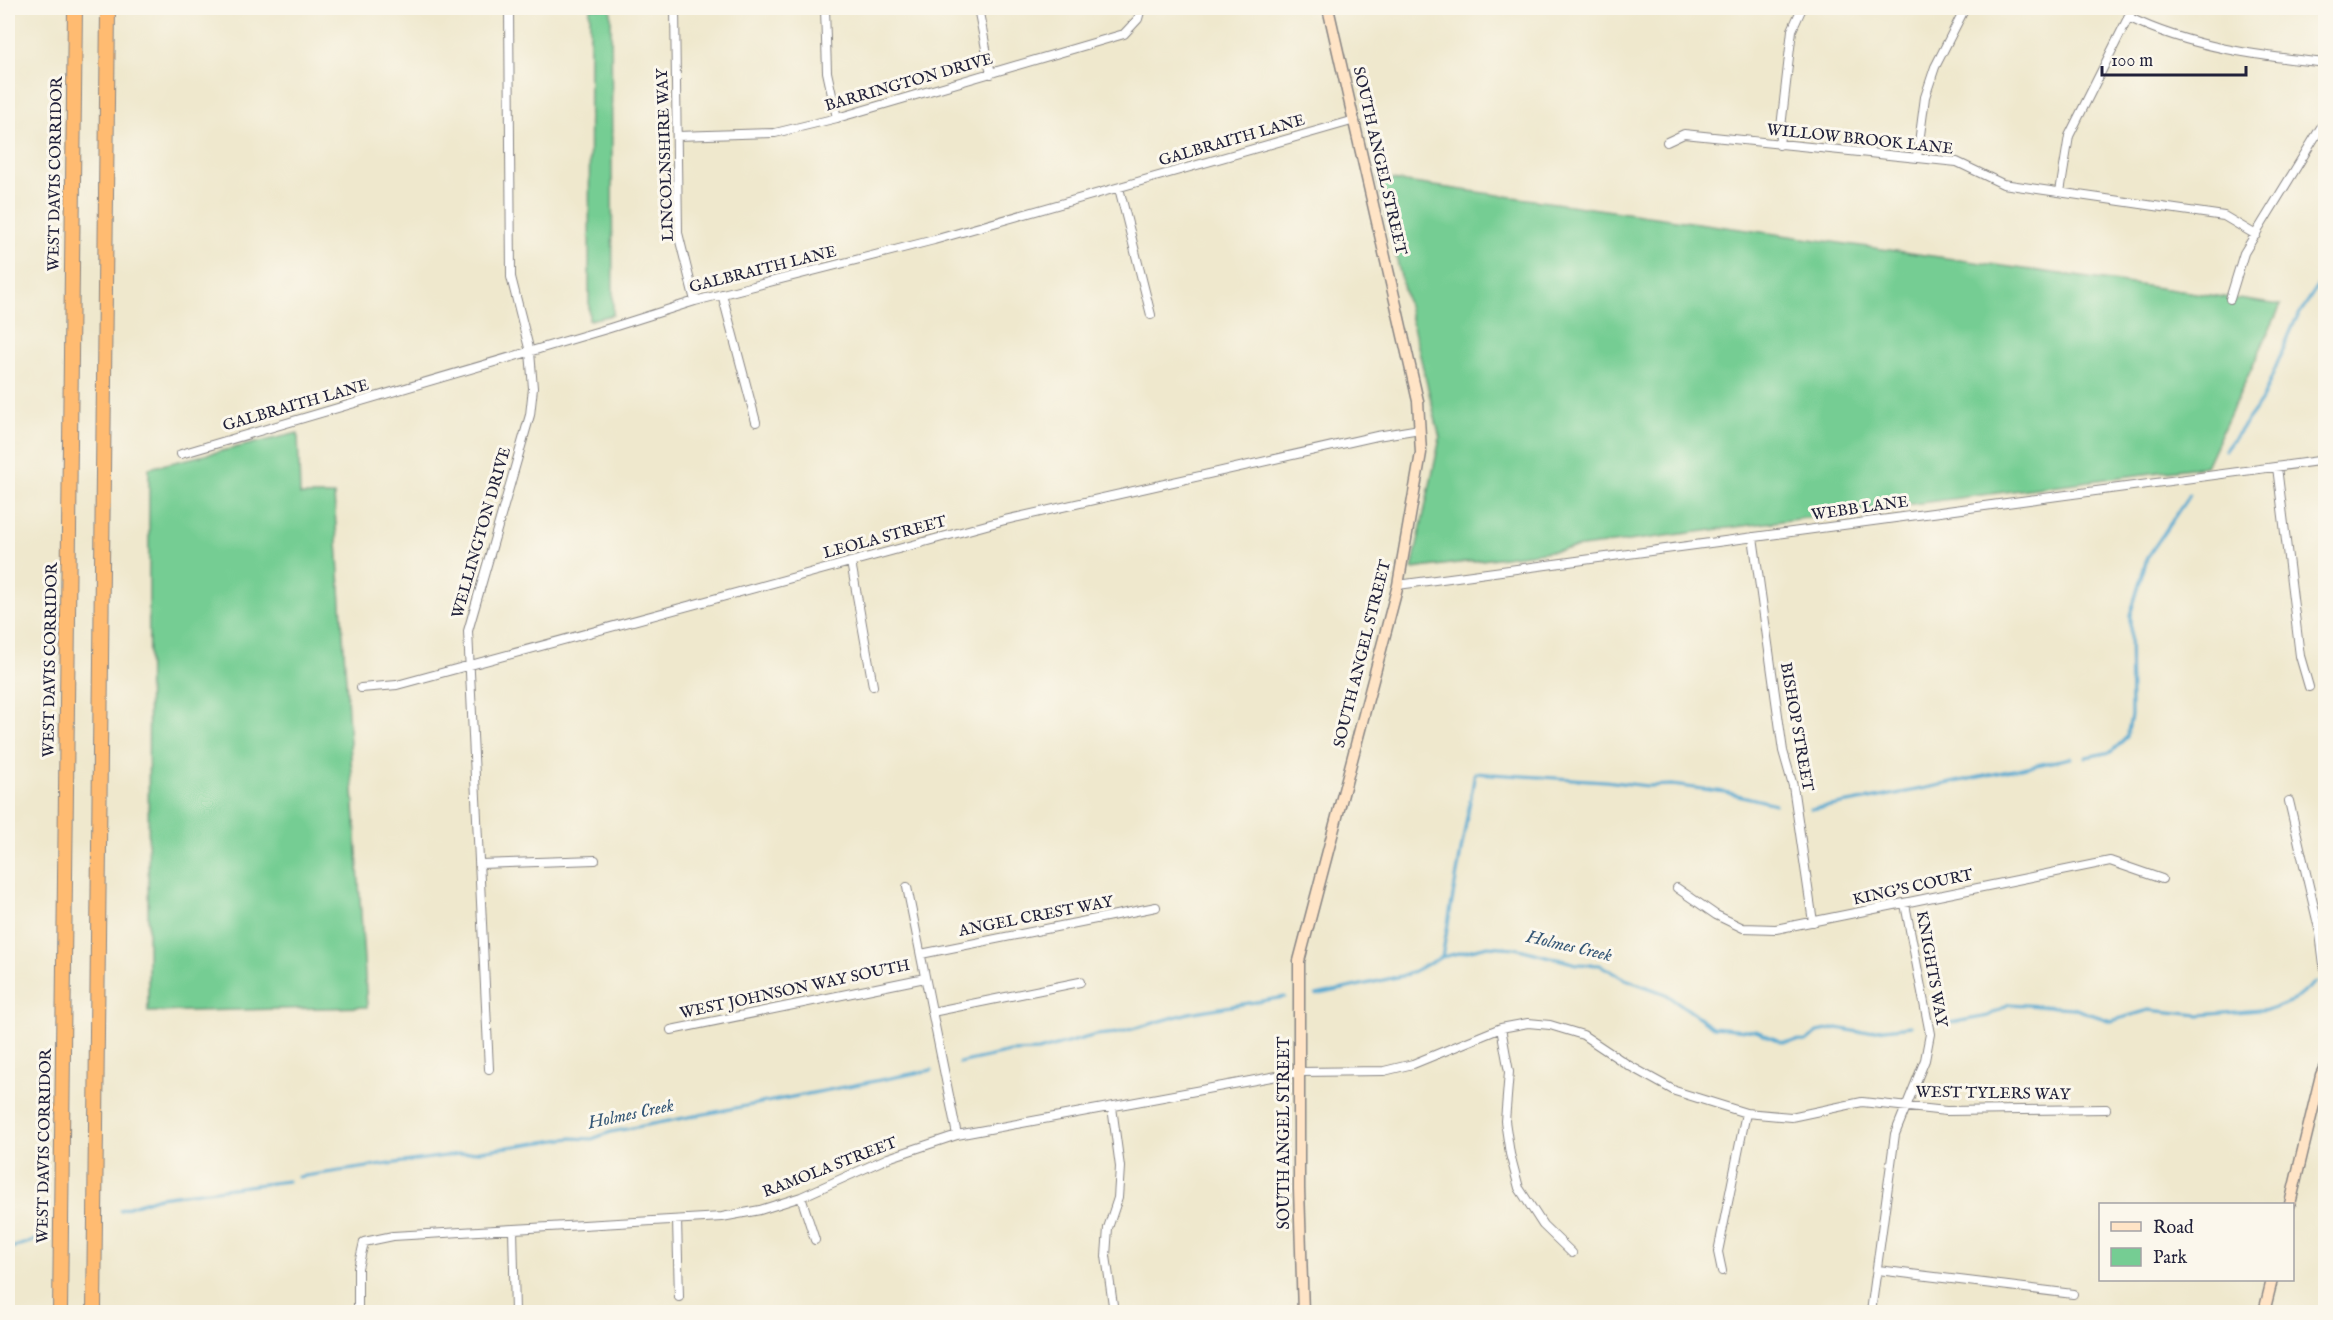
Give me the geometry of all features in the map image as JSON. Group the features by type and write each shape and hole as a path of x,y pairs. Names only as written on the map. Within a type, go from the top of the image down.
{"highway":[{"name":"WEST DAVIS CORRIDOR","path":"60,1312 75,8"},
{"path":"94,1312 108,8"}],"street":[{"name":"WELLINGTON DRIVE","path":"489,1069 468,631 530,415 533,388 530,352 511,277 508,8"},
{"name":"LINCOLNSHIRE WAY","path":"675,8 678,233 695,301"},
{"path":"825,8 828,72 837,118"},
{"path":"978,8 991,74"},
{"name":"BARRINGTON DRIVE","path":"677,136 776,133 837,118 1124,34 1138,19 1141,8"},
{"name":"SOUTH ANGEL STREET","path":"1303,1312 1299,1189 1299,961 1398,585 1421,453 1418,401 1328,8"},
{"path":"1779,145 1792,30 1802,8"},
{"path":"1917,158 1925,97 1935,67 1965,8"},
{"path":"2060,192 2069,135 2133,8"},
{"path":"2128,17 2162,33 2260,56 2325,63"},
{"path":"2230,298 2244,253 2325,119"},
{"name":"GALBRAITH LANE","path":"181,454 530,352 695,301 926,242 1355,120"},
{"name":"WILLOW BROOK LANE","path":"1667,142 1684,134 1957,162 2003,184 2224,216 2256,235"},
{"path":"1119,188 1151,315"},
{"path":"722,294 756,422"},
{"name":"LEOLA STREET","path":"361,688 397,685 470,666 1005,520 1377,436 1420,429"},
{"name":"WEBB LANE","path":"1398,585 2325,460"},
{"path":"2277,466 2300,656 2309,687"},
{"name":"BISHOP STREET","path":"1753,537 1783,751 1793,786 1813,922"},
{"path":"851,561 873,686"},
{"path":"2289,801 2320,933 2325,981"},
{"path":"480,864 595,860"},
{"name":"KING'S COURT","path":"1677,888 1716,915 1743,928 1776,929 2110,861 2162,879"},
{"path":"907,887 957,1135"},
{"name":"KNIGHTS WAY","path":"1871,1312 1894,1134 1925,1060 1930,1034 1905,904"},
{"name":"ANGEL CREST WAY","path":"921,954 1156,907"},
{"name":"WEST JOHNSON WAY SOUTH","path":"671,1030 925,978"},
{"path":"932,1012 1080,982"},
{"name":"WEST TYLERS WAY","path":"1299,1072 1384,1071 1413,1064 1501,1028 1528,1023 1583,1035 1628,1065 1675,1091 1746,1113 1791,1117 1862,1102 1946,1111 2106,1109"},
{"path":"1501,1028 1509,1072 1505,1121 1510,1154 1519,1188 1543,1225 1572,1253"},
{"path":"2290,1203 2325,1064"},
{"name":"RAMOLA STREET","path":"357,1312 358,1268 364,1242 393,1236 722,1217 760,1210 801,1197 888,1158 957,1135 1299,1072"},
{"path":"1112,1107 1120,1167 1118,1198 1108,1228 1106,1256 1114,1312"},
{"path":"1722,1271 1718,1252 1746,1113"},
{"path":"801,1197 815,1240"},
{"path":"677,1220 679,1297"},
{"path":"513,1229 515,1312"},
{"path":"1878,1270 2073,1294"},
{"path":"2264,1312 2272,1281"}],"green space":[{"path":"590,8 611,8 613,315 589,320"},
{"path":"1377,178 2281,305 2206,466 1412,569 1440,438"},
{"path":"298,433 300,495 334,495 367,1007 148,1012 149,468"}],"waterway":[{"path":"2225,450 2261,402 2295,321 2326,273"},
{"path":"2086,757 2111,752 2127,737 2131,716 2130,615 2147,558 2190,494"},
{"path":"1811,809 1909,792 2071,758"},
{"path":"1442,957 1475,773 1605,781 1647,786 1672,785 1725,792 1775,804"},
{"name":"Holmes Creek","path":"1316,995 1406,975 1442,957 1488,946 1515,948 1577,964 1600,965 1625,979 1666,994 1713,1027 1756,1031 1782,1042 1806,1041 1818,1032 1837,1028 1859,1032 1911,1026"},
{"name":"Holmes Creek","path":"1944,1024 1988,1016 2009,1004 2073,1008 2111,1021 2149,1010 2200,1015 2272,1009 2294,1000 2316,982"},
{"name":"Holmes Creek","path":"959,1063 1010,1052 1038,1051 1096,1035 1118,1033 1189,1013 1285,997"},
{"name":"Holmes Creek","path":"298,1177 571,1138 592,1139 611,1132 932,1070"},
{"name":"Holmes Creek","path":"120,1210 159,1197 288,1181"},
{"name":"Holmes Creek","path":"8,1249 36,1240"}]}
